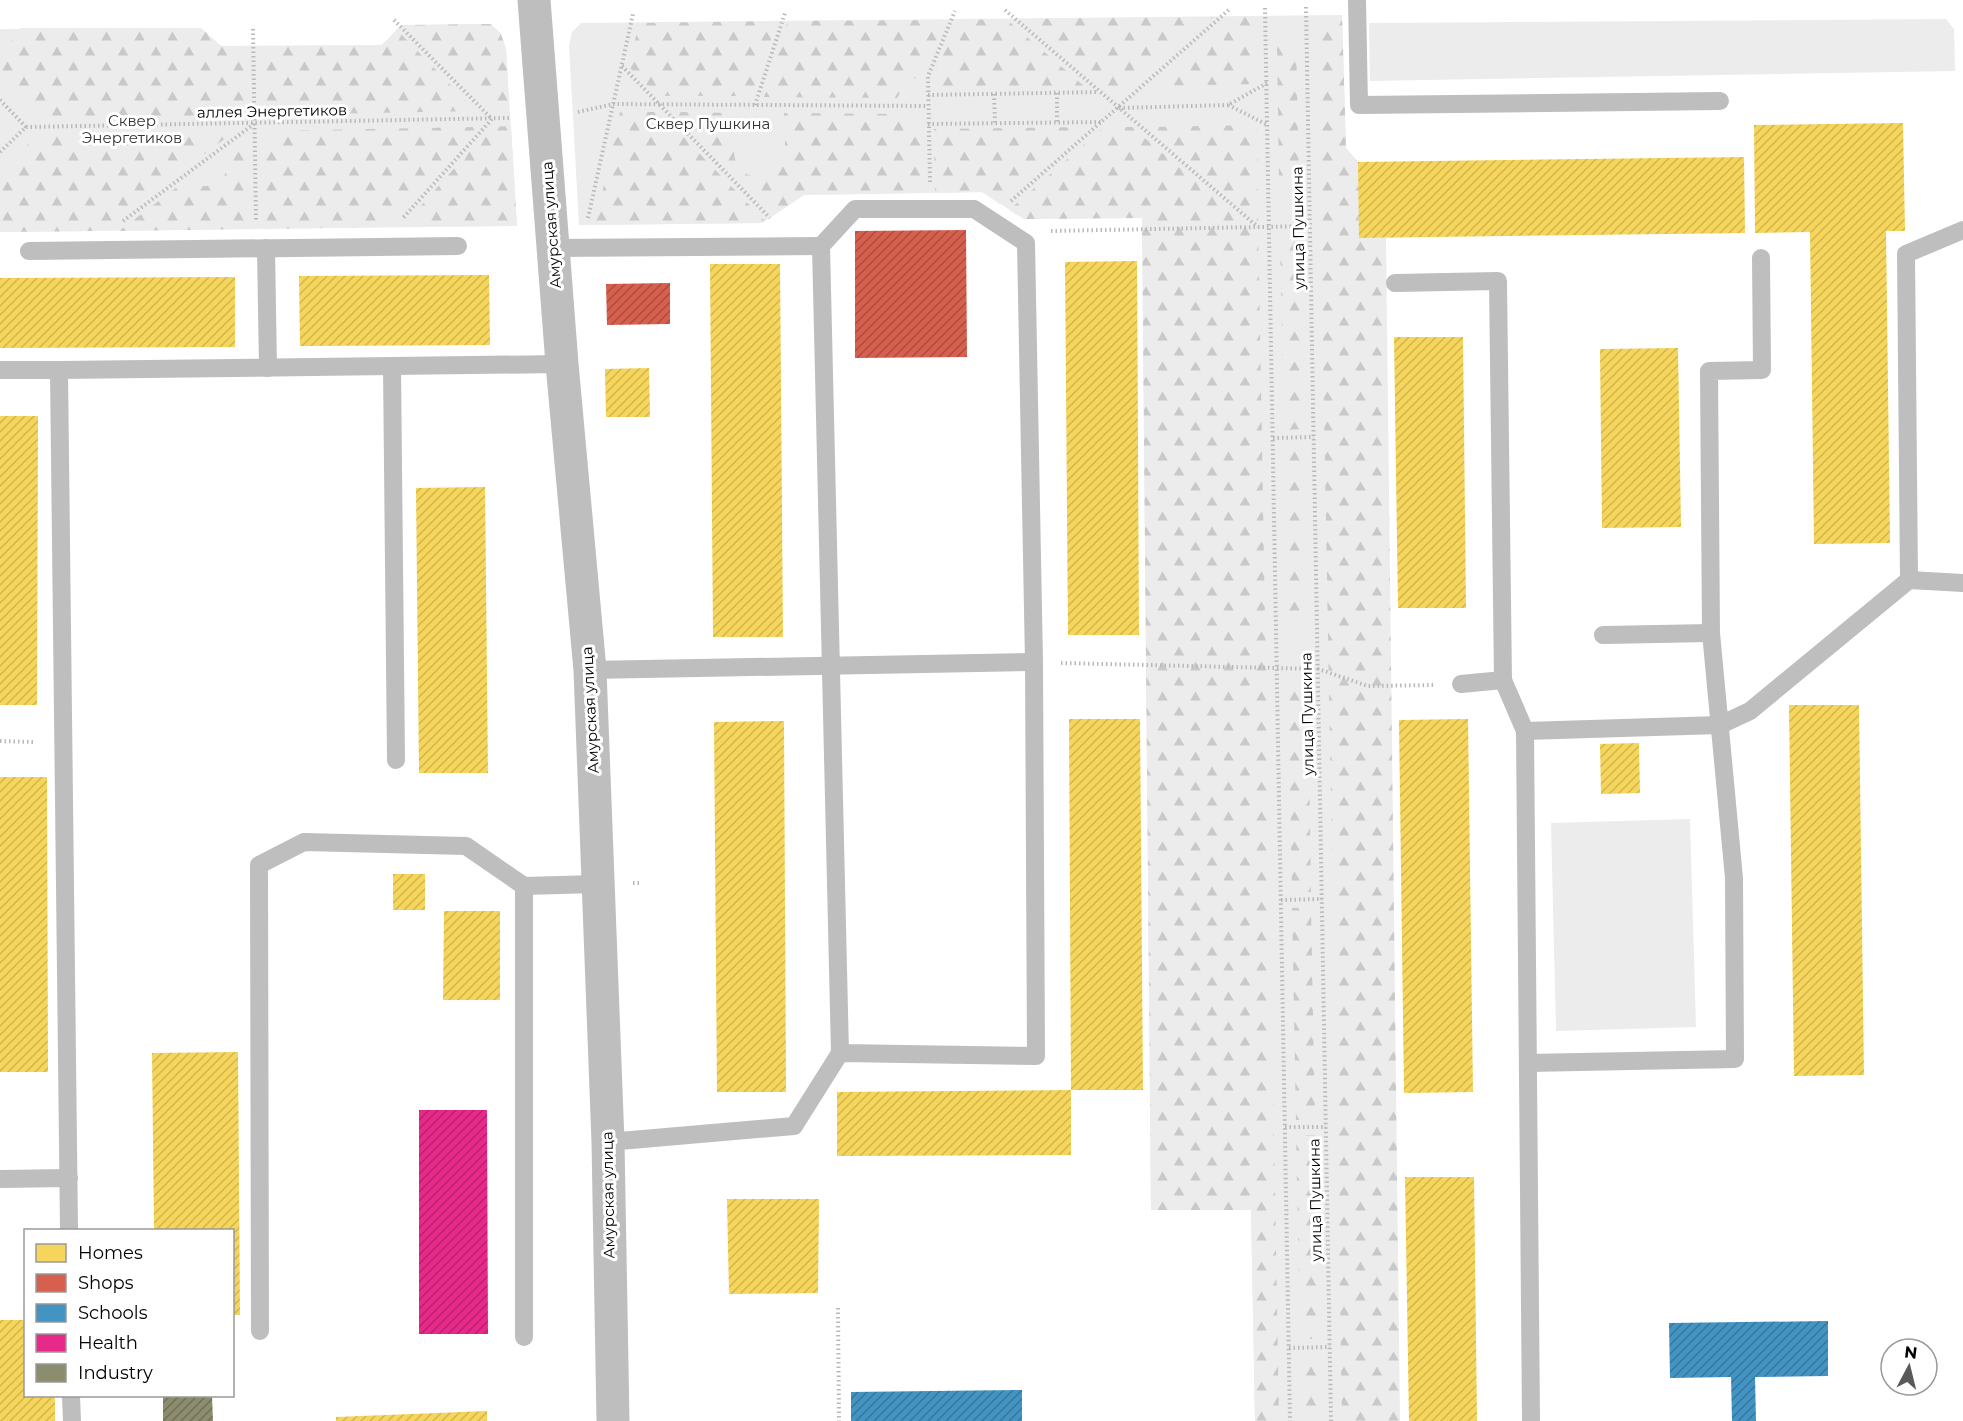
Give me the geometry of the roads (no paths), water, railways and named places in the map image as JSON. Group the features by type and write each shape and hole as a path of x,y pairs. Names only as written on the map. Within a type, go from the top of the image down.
{"street":[{"name":"Амурская улица","path":"534,0 567,248 562,364 590,670 596,884 608,1142 613,1421"}],"lane":[{"path":"1358,0 1359,105 1720,101"},
{"path":"608,1142 794,1126 840,1053 821,246 855,209 974,209 1026,243 1034,662 1036,1056 840,1053"},
{"path":"1909,580 1906,254 1963,230"},
{"path":"29,251 458,246"},
{"path":"567,248 821,246"},
{"path":"266,248 268,368"},
{"path":"1528,1063 1735,1059 1734,878 1711,633 1709,370 1762,370 1761,258"},
{"path":"1395,283 1498,281 1503,680 1526,731 1531,1421"},
{"path":"0,370 562,364"},
{"path":"392,366 396,760"},
{"path":"59,370 69,1229"},
{"path":"1526,731 1720,725 1750,711 1909,580 1963,583"},
{"path":"1603,635 1711,633"},
{"path":"590,670 1034,662"},
{"path":"1461,684 1503,680"},
{"path":"260,1331 259,865 304,842 466,846 524,886 596,884"},
{"path":"524,886 524,1337"},
{"path":"0,1179 69,1178"},
{"path":"71,1397 72,1421"}],"park label":[{"name":"Сквер Пушкина","path":"708,123"},
{"name":"Сквер Энергетиков","path":"132,128"}]}
